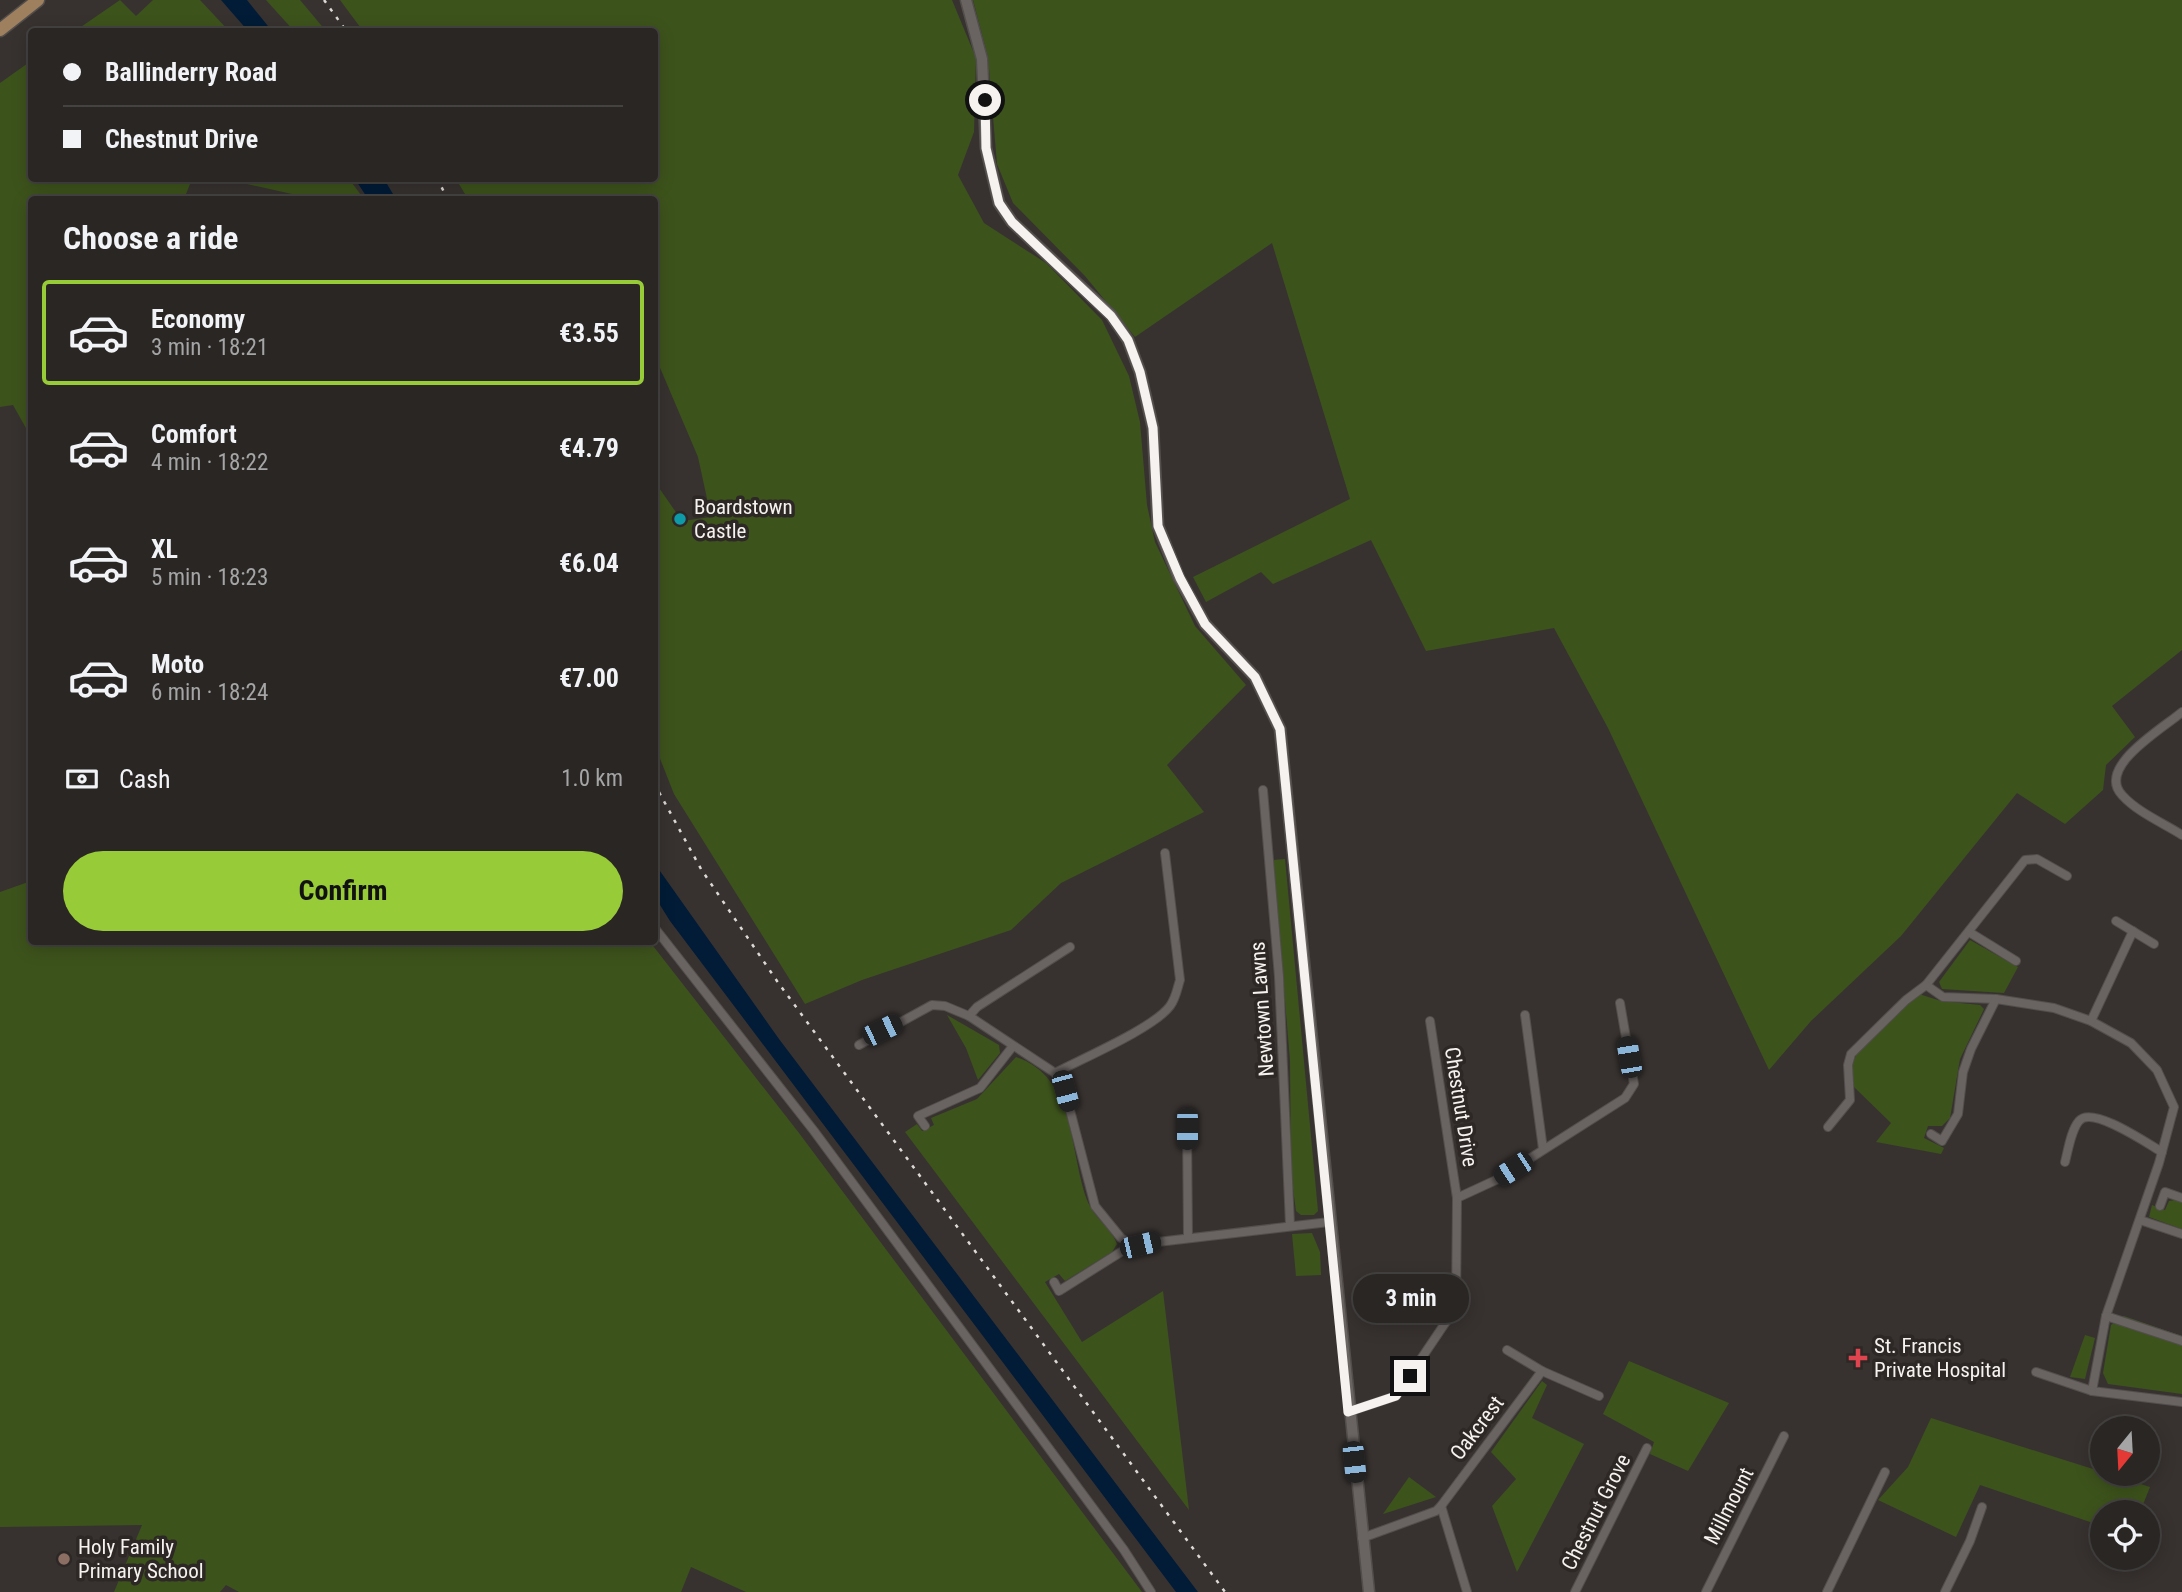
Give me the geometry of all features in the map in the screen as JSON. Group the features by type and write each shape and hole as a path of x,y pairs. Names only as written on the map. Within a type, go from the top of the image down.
{"main road":[{"path":"0,30 38,0"}],"street":[{"path":"966,0 982,59 986,148 999,203 1012,222 1111,316 1128,340 1140,372 1153,428 1158,526 1180,578 1205,624 1255,677 1280,729 1348,1412 1369,1592"},
{"path":"2182,712 2122,761 2114,773 2116,788 2124,798 2182,835"},
{"name":"Newtown Lawns","path":"1263,790 1279,977 1290,1225"},
{"path":"1055,1073 1144,1026 1169,1008 1176,996 1180,980 1165,853"},
{"path":"1833,1125 1850,1100 1848,1066 1852,1054 1906,1000 1926,985 2025,860 2037,859 2067,876"},
{"path":"2116,921 2154,944"},
{"path":"2091,1021 2133,931"},
{"path":"658,932 814,1131 1124,1550 1152,1592"},
{"path":"1969,932 2016,961"},
{"path":"969,1016 977,1007 1070,947"},
{"path":"1926,985 1942,996 1996,999 2054,1008 2091,1021 2131,1043 2157,1070 2178,1107 2106,1316 2092,1391"},
{"path":"1931,1134 1942,1141 1958,1114 1967,1060 1996,999"},
{"name":"Chestnut Drive","path":"1457,1198 1496,1180 1625,1098 1634,1084 1620,1003"},
{"path":"859,1045 932,1005 945,1006 969,1016 1055,1073 1065,1091 1095,1206 1121,1238 1132,1245"},
{"path":"1525,1015 1543,1149"},
{"name":"Chestnut Drive","path":"1348,1412 1396,1396 1456,1307 1457,1198 1430,1021"},
{"path":"925,1126 918,1116 974,1093 1013,1046"},
{"path":"2065,1162 2078,1121 2084,1117 2102,1118 2162,1152"},
{"path":"1187,1129 1188,1237"},
{"path":"2160,1206 2165,1192 2182,1198"},
{"path":"2140,1220 2182,1234"},
{"path":"1054,1282 1059,1291 1132,1245 1329,1222"},
{"path":"2106,1316 2182,1341"},
{"path":"1507,1350 1542,1371 1598,1396"},
{"name":"Oakcrest","path":"1362,1538 1436,1511 1542,1371"},
{"path":"2036,1372 2092,1391 2182,1402"},
{"name":"Millmount","path":"1706,1592 1784,1436"},
{"name":"Chestnut Grove","path":"1575,1592 1647,1448"},
{"path":"1827,1592 1885,1472"},
{"path":"1441,1506 1467,1592"},
{"path":"1945,1592 1970,1541 1982,1507"}],"green space":[{"path":"120,0 136,16 153,0 200,0 226,28 79,28"},
{"path":"266,0 300,0 323,28 291,28"},
{"path":"340,0 952,0 976,58 974,132 958,175 984,223 1046,263 1102,320 1129,376 1140,422 1147,505 1155,542 1195,626 1246,685 1167,765 1204,812 1061,883 1011,930 862,980 805,1004 674,794 658,754 658,486 682,521 711,517 698,457 658,363 658,196 466,196 458,182 658,182 658,28 361,28"},
{"path":"973,0 2182,0 2182,650 2112,706 2135,737 2106,765 2103,790 2065,824 2017,793 1901,936 1811,1021 1769,1070 1608,728 1554,628 1426,651 1371,540 1273,584 1261,572 1206,602 1193,577 1350,499 1272,243 1135,337 1085,276 1013,203 997,164 988,57"},
{"path":"28,63 28,182 191,182 186,194 190,196 28,196 28,432 13,405 0,407 0,83"},
{"path":"238,182 351,182 362,196 295,196"},
{"path":"1285,859 1318,1211 1314,1215 1301,1215 1296,1211 1291,1174 1290,1060 1273,860"},
{"path":"28,882 28,945 652,945 799,1133 1142,1592 746,1592 691,1567 681,1592 239,1592 226,1585 220,1592 114,1592 142,1525 0,1527 0,892"},
{"path":"1970,940 2018,967 2004,993 1942,989 1939,982"},
{"path":"1919,994 1941,1001 1980,1005 1984,1009 1960,1059 1950,1118 1942,1126 1928,1126 1924,1138 1944,1148 1941,1154 1876,1142 1891,1123 1854,1087 1851,1067 1858,1051"},
{"path":"947,1015 999,1045 1000,1053 978,1080 966,1048"},
{"path":"1016,1057 1036,1067 1050,1081 1060,1098 1087,1200 1117,1244 1112,1252 1065,1281 1059,1274 1045,1282 1082,1342 1163,1291 1189,1510 905,1132 917,1124 922,1131 934,1125 931,1118 977,1099"},
{"path":"2169,1201 2182,1202 2182,1229 2149,1217 2152,1205 2165,1210"},
{"path":"1312,1233 1320,1252 1321,1275 1296,1276 1292,1234"},
{"path":"2124,1316 2182,1336 2182,1394 2108,1384 2103,1373 2111,1325"},
{"path":"2085,1335 2095,1338 2085,1379 2070,1377"},
{"path":"1629,1361 1729,1403 1688,1471 1650,1454 1654,1442 1603,1414"},
{"path":"1542,1381 1547,1385 1532,1418 1584,1444 1517,1572 1492,1506 1516,1479 1491,1452"},
{"path":"1931,1418 2090,1468 2090,1486 2150,1487 2145,1500 2090,1500 2090,1522 1980,1485 1956,1537 1878,1500 1908,1467"},
{"path":"1409,1477 1436,1497 1383,1514"}],"water":[{"path":"221,0 247,0 270,28 245,28"},
{"path":"357,182 386,182 394,196 366,196"},
{"path":"658,868 779,1039 1198,1592 1176,1592 658,902"}],"railway":[{"path":"324,0 344,28"},
{"path":"439,182 446,196"},
{"path":"658,790 701,869 777,981 1225,1592"}],"place":[{"name":"Boardstown Castle","path":"680,519"},
{"name":"St. Francis Private Hospital","path":"1858,1358"},
{"name":"Holy Family Primary School","path":"64,1559"}],"route":[{"path":"985,100 986,148 999,203 1012,222 1111,316 1128,340 1140,372 1153,428 1158,526 1180,578 1205,624 1255,677 1280,729 1348,1412 1396,1396 1410,1376"}]}
